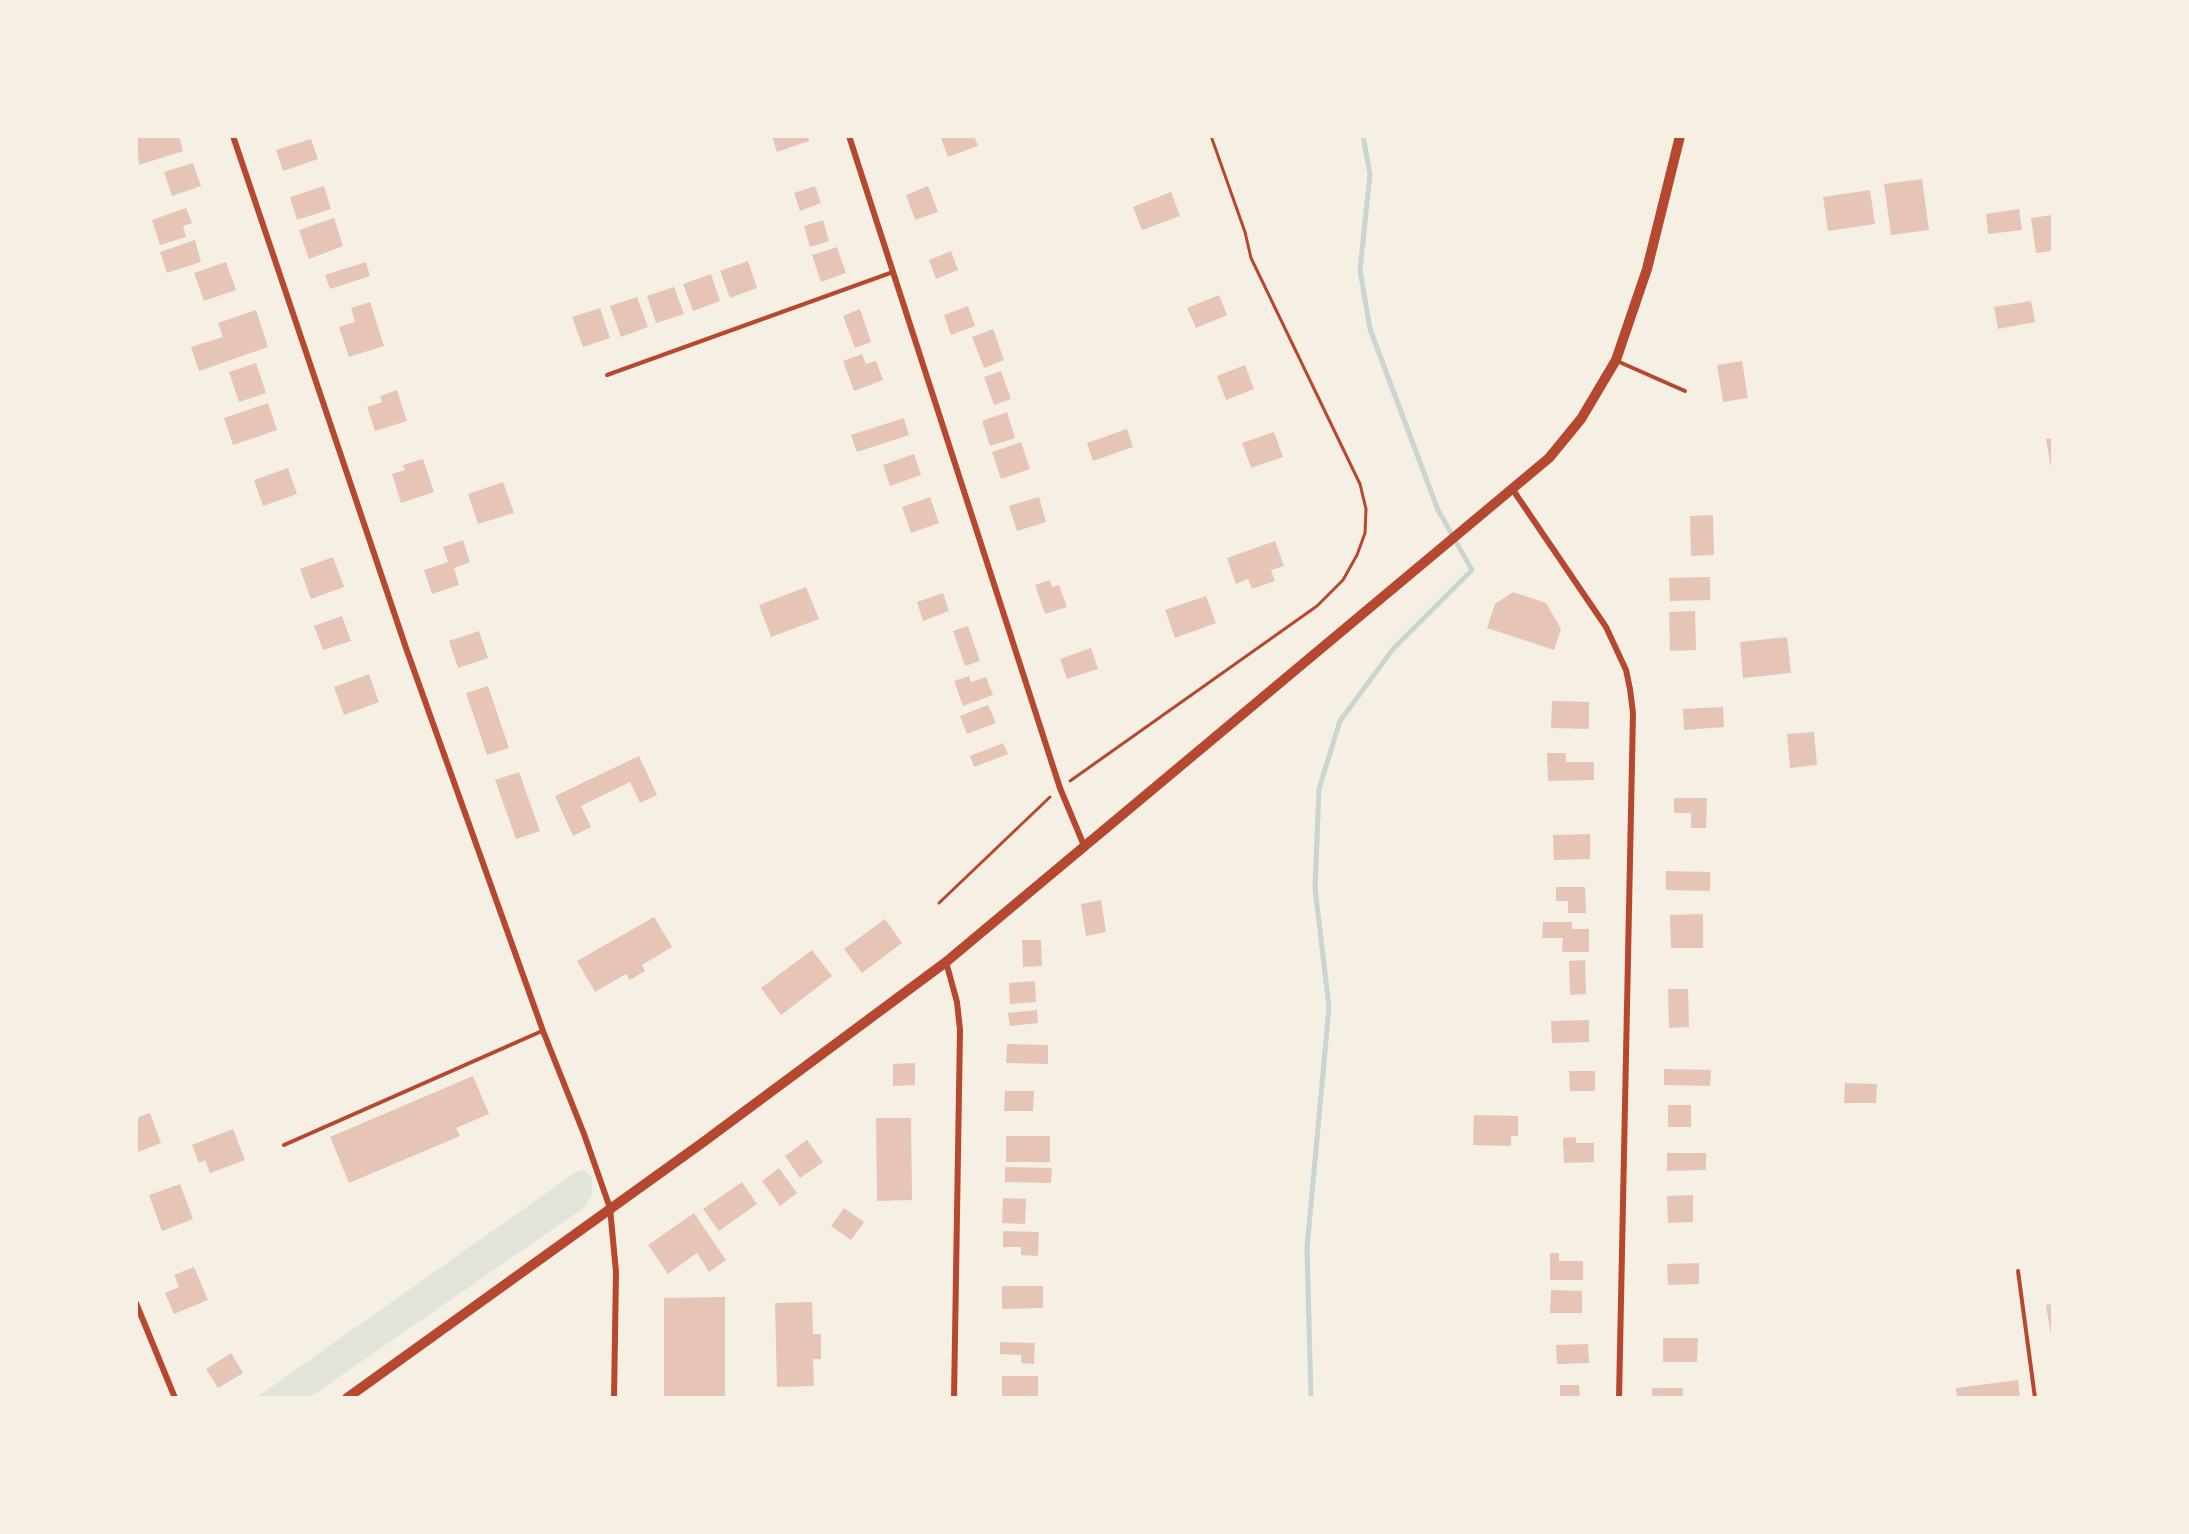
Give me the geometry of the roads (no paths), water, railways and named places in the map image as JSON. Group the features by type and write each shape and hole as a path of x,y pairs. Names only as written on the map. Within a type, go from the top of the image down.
{"street":[{"path":"233,136 406,648 543,1031 584,1134 610,1208 616,1272 614,1398"},
{"path":"849,136 1060,788 1085,848"},
{"path":"347,1398 702,1143 946,962 1513,490 1548,458 1581,419 1616,360 1647,269 1680,136"},
{"path":"1513,490 1606,627 1626,670 1630,689 1633,724 1619,1398"},
{"path":"946,962 957,1002 960,1030 954,1398"},
{"path":"136,1303 175,1398"}],"lane":[{"path":"607,375 893,272"},
{"path":"1616,360 1684,391"},
{"path":"284,1145 543,1031"},
{"path":"2018,1271 2035,1398"}],"waterway":[{"path":"1311,1398 1307,1248 1329,1007 1315,888 1319,789 1340,721 1393,649 1472,570 1438,510 1370,329 1360,270 1370,174 1363,136"}]}
